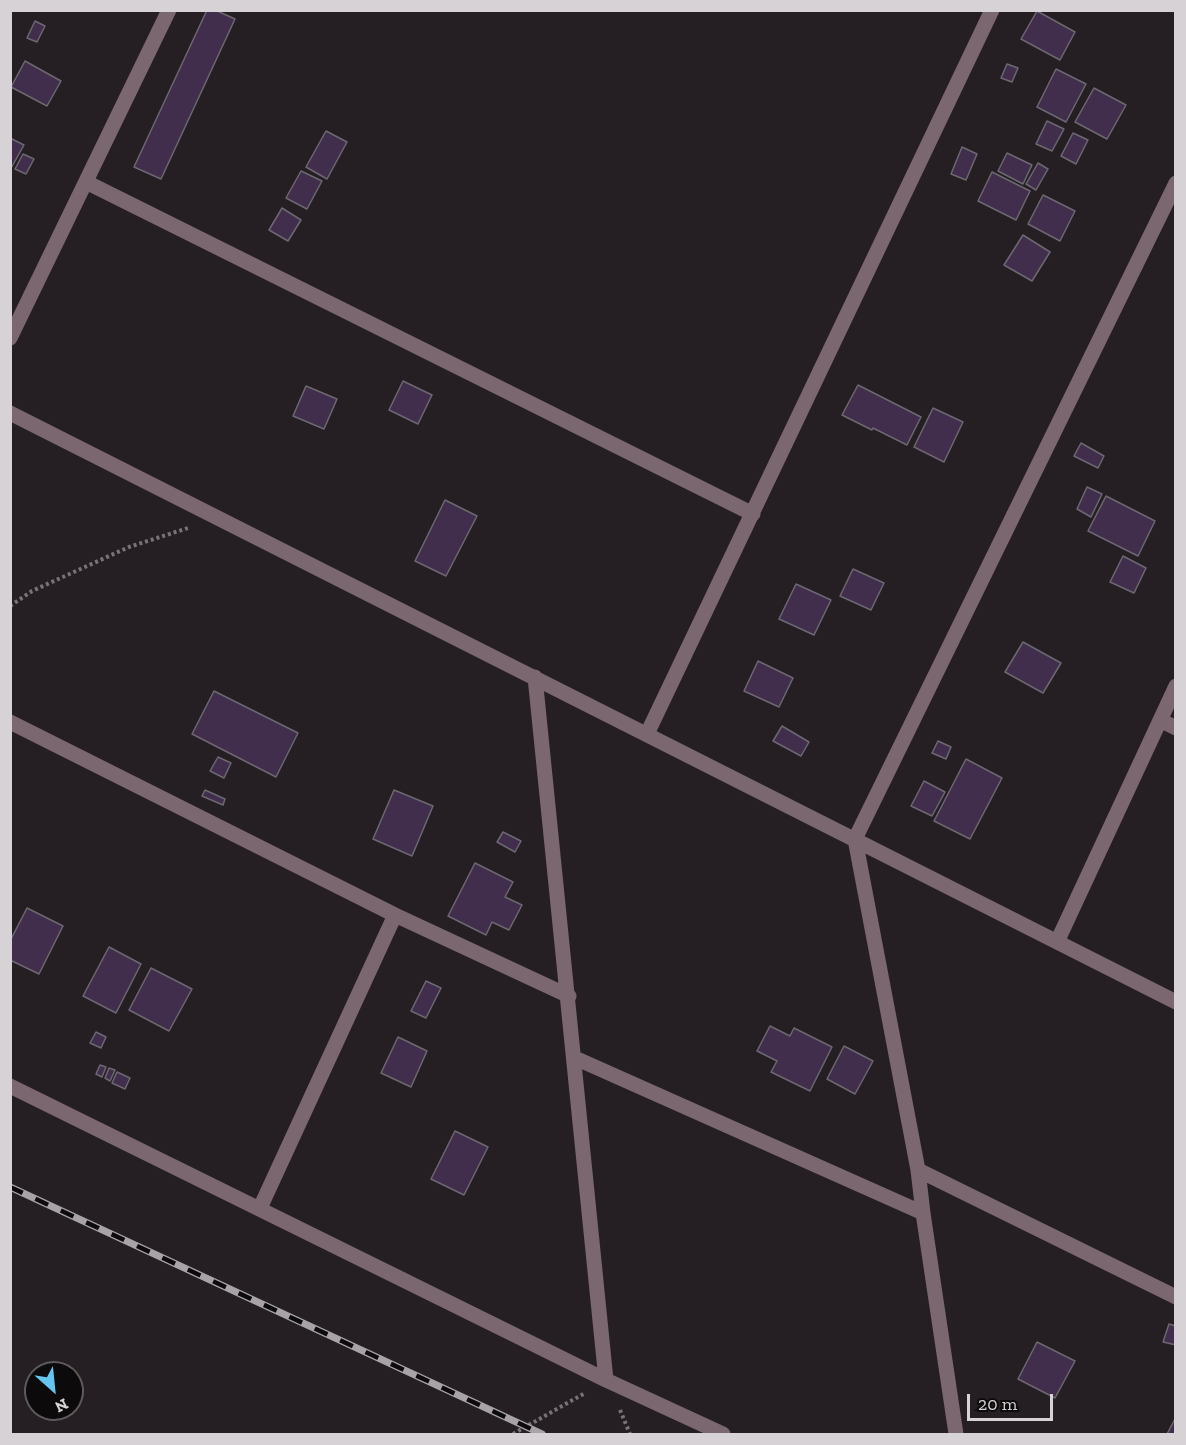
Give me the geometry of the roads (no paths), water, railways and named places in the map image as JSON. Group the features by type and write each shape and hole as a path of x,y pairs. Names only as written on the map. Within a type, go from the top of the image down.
{"street":[{"path":"10,338 169,10"},
{"path":"647,734 992,10"},
{"path":"86,182 753,514"},
{"path":"956,1434 918,1170 855,839 1176,183"},
{"path":"10,413 1176,1002"},
{"path":"535,677 606,1380"},
{"path":"1057,942 1176,686"},
{"path":"1160,720 1176,728"},
{"path":"10,722 395,915 569,996"},
{"path":"260,1208 395,915"},
{"path":"575,1058 923,1213"},
{"path":"10,1086 606,1380 723,1434"},
{"path":"918,1170 1176,1297"}],"railway":[{"path":"10,1187 542,1434"}]}
